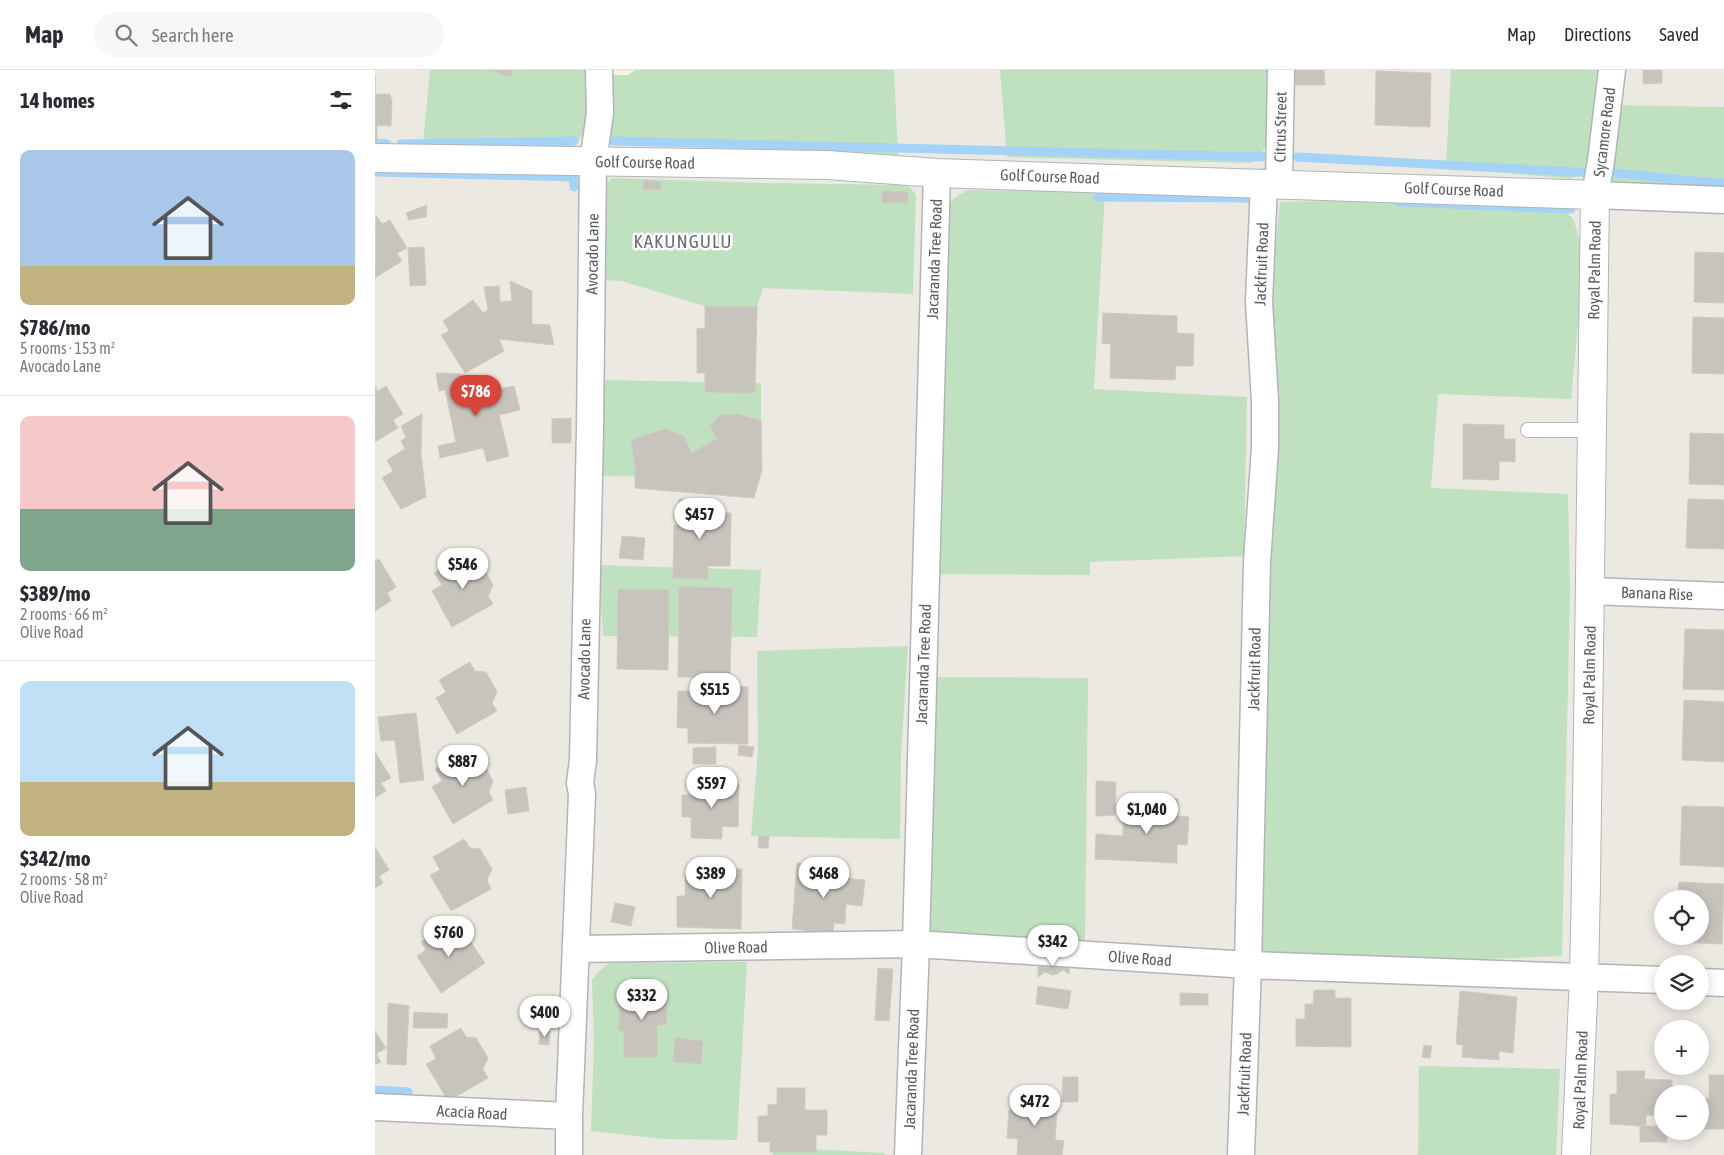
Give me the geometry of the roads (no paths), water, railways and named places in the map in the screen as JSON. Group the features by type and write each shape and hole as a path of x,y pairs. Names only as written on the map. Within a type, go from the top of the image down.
{"street":[{"name":"Avocado Lane","path":"569,1155 582,794 580,783 583,760 593,162 600,113 599,70"},
{"name":"Citrus Street","path":"1271,183 1281,70"},
{"name":"Sycamore Road","path":"1595,194 1612,70"},
{"name":"Golf Course Road","path":"375,158 827,165 937,172 1724,200"},
{"name":"Jacaranda Tree Road","path":"908,1155 916,944 937,172"},
{"name":"Jackfruit Road","path":"1241,1155 1248,965 1257,562 1265,448 1265,402 1259,302 1271,183"},
{"name":"Royal Palm Road","path":"1576,1155 1584,977 1595,194"},
{"name":"Banana Rise","path":"1590,591 1724,596"},
{"name":"Olive Road","path":"577,949 916,944 1248,965 1654,980"},
{"path":"1709,982 1724,983"},
{"name":"Acacia Road","path":"375,1108 569,1116"}],"lane":[{"path":"1529,430 1592,430"}],"waterway":[{"path":"401,144 574,141"},
{"path":"613,141 1264,157"},
{"path":"375,143 387,144"},
{"path":"1297,157 1616,173 1724,183"},
{"path":"375,172 573,177 574,187"},
{"path":"1098,197 1249,198"},
{"path":"1398,202 1571,209"},
{"path":"375,1090 408,1092"}],"district":[{"name":"KAKUNGULU","path":"683,241"}]}
